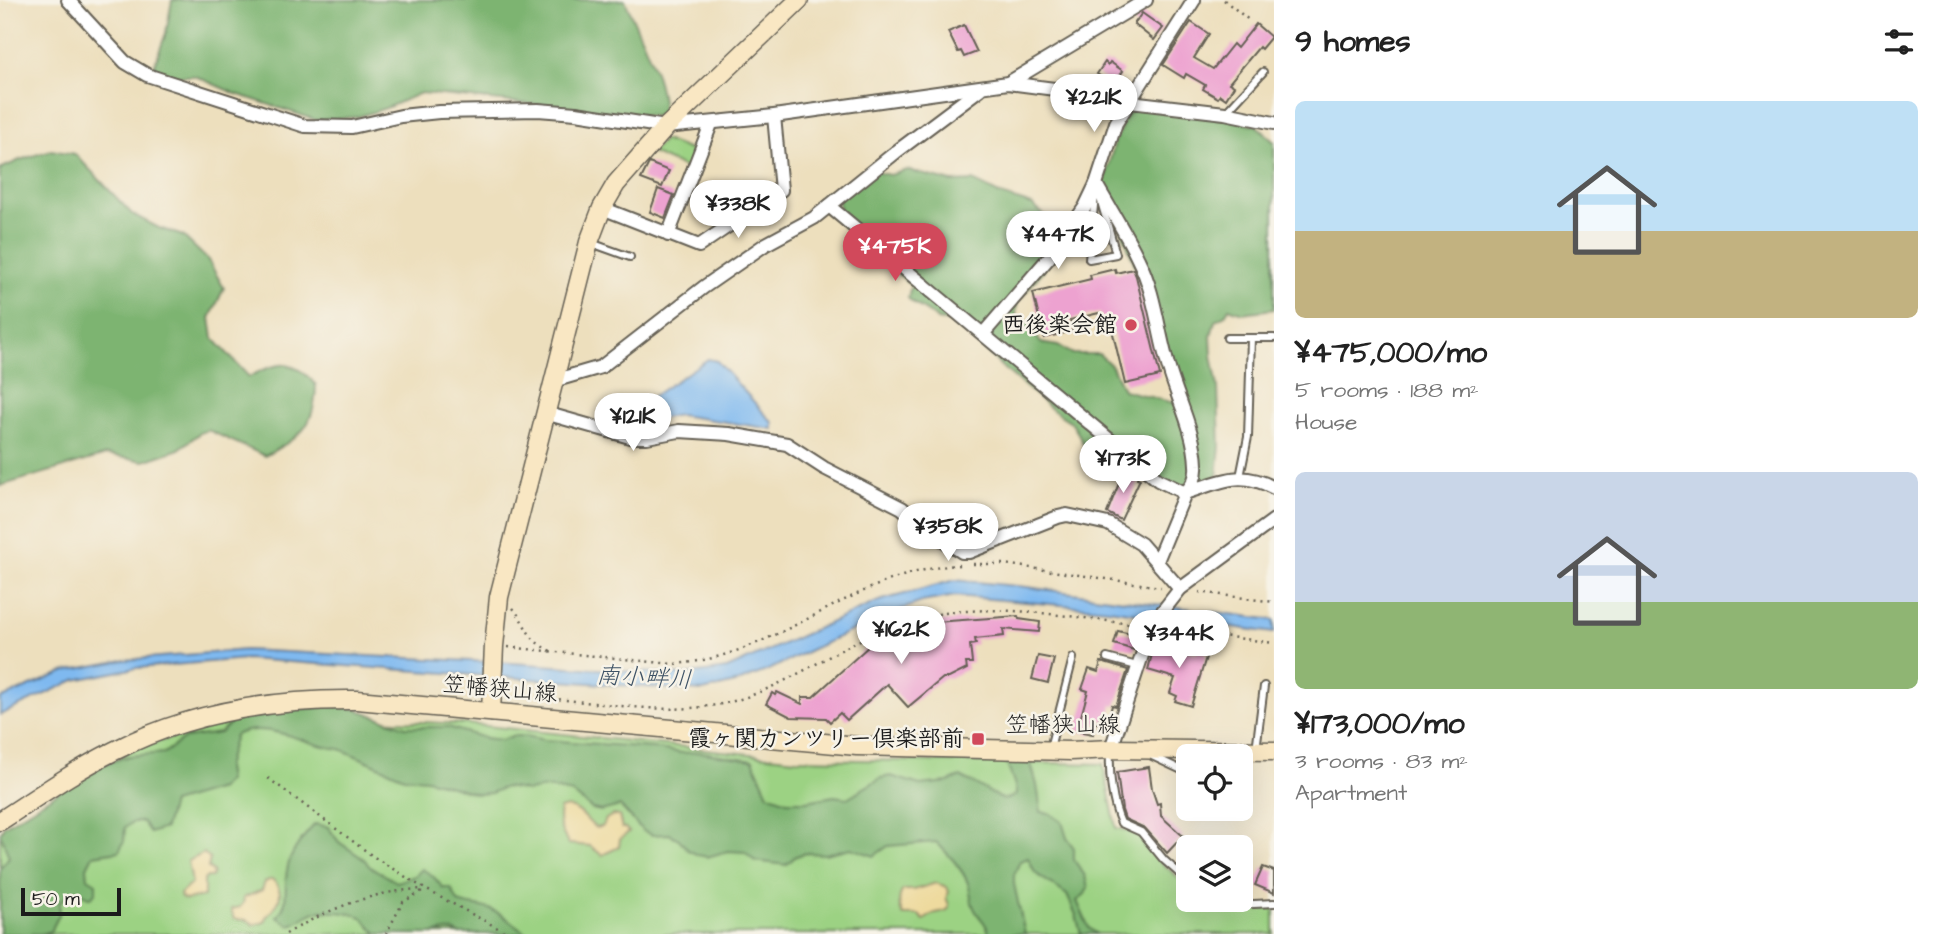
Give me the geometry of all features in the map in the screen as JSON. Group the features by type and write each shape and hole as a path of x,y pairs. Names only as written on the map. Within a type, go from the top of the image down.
{"main road":[{"path":"491,712 499,597 589,242 602,208 616,184 666,127 799,0"},
{"name":"笠幡狭山線","path":"0,821 115,750 168,729 235,709 270,703 336,700 857,747 1050,751 1265,751"}],"street":[{"path":"68,0 125,62 147,75 305,126 352,127 401,116 439,112 538,110 666,127 711,124 981,89 1008,83 1146,0"},
{"path":"983,334 1053,253 1086,207 1116,123 1194,0"},
{"path":"1008,83 1093,94 1130,102 1225,113 1274,123"},
{"path":"553,381 601,367 766,244 814,218 981,89"},
{"path":"602,208 699,246 781,190 774,116"},
{"path":"668,234 711,124"},
{"path":"1096,184 1139,259 1169,370 1195,451 1193,484 1185,494 1157,561"},
{"path":"829,206 1158,480 1185,494 1240,477 1257,479 1274,488"},
{"path":"545,412 630,436 647,437 679,431 729,434 787,444 824,468 902,508 926,529 962,552 969,552 1067,515 1108,524 1141,544 1180,590"},
{"path":"1111,749 1151,626 1180,590 1274,520"}],"lane":[{"path":"1225,113 1262,72"},
{"path":"1096,184 1116,254 1089,259 1093,222 1096,184"},
{"path":"589,242 630,257"},
{"path":"1227,338 1274,338"},
{"path":"1240,477 1248,437 1251,338"},
{"path":"1050,751 1073,658"},
{"path":"1107,658 1138,666"},
{"path":"1264,686 1265,751"},
{"path":"1111,749 1110,764 1117,814 1121,823 1141,832 1176,870"},
{"path":"1138,750 1176,767"},
{"path":"1253,904 1274,903"}],"path":[{"path":"1223,0 1250,21"},
{"path":"494,648 672,664 721,657 745,649 872,586 939,566 1004,564 1274,602"},
{"path":"499,597 511,605 525,630 538,645 555,652"},
{"path":"491,712 508,698 544,697 673,709 719,705 762,691 891,626 952,611 1006,610 1274,643"},
{"path":"268,778 374,856 425,889 509,934"},
{"path":"286,934 316,916 371,896 402,889 425,889"},
{"path":"386,934 403,902 425,889"}],"green space":[{"path":"172,0 625,0 660,88 662,117 421,93 357,117 316,120 236,94 195,76 171,76 154,66 166,33"},
{"path":"1141,105 1196,112 1256,125 1274,142 1274,309 1242,313 1229,308 1225,315 1215,321 1211,336 1218,387 1220,447 1217,477 1183,487 1086,451 1071,422 1001,366 979,343 951,322 937,320 908,298 911,285 857,240 840,218 837,190 853,179 877,172 890,175 907,170 952,182 973,181 1001,195 1032,205 1048,218 1064,223 1071,236 1017,303 1016,316 1028,323 1041,343 1058,346 1073,354 1099,354 1112,366 1123,390 1174,403 1178,380 1104,183 1115,141 1127,114"},
{"path":"664,140 695,152 688,169 651,153"},
{"path":"51,150 75,154 132,214 159,228 183,236 208,260 224,288 210,318 213,338 249,377 277,365 285,365 300,370 316,385 313,411 304,429 297,436 265,456 208,430 179,449 144,461 106,455 0,486 0,169"},
{"path":"330,706 356,709 405,727 448,727 485,738 502,740 512,736 526,736 682,753 699,752 753,760 768,794 787,801 807,801 834,796 847,798 881,778 891,776 920,785 948,782 960,777 1006,799 1016,795 1006,759 1030,760 1041,812 1049,813 1062,822 1067,838 1074,848 1074,860 1085,876 1088,888 1077,901 1089,928 1097,934 1081,934 1067,895 1035,873 1028,858 1020,861 1014,875 1025,934 989,934 973,907 965,877 936,842 888,846 874,856 851,848 825,854 807,853 796,856 786,865 755,861 745,852 728,851 707,857 688,850 679,839 669,834 652,835 643,831 620,806 601,811 592,809 572,793 547,788 528,791 505,787 491,793 478,794 427,779 404,777 340,749 261,730 235,735 226,767 228,781 220,789 172,803 165,828 150,833 143,822 134,822 125,827 124,841 119,851 93,855 87,867 88,878 96,883 96,891 91,898 74,890 60,902 59,915 51,931 41,934 0,934 0,868 9,857 0,833 4,826 103,764 129,756 164,753 185,738 220,733 238,716"},
{"path":"350,719 467,724 796,759 1103,764 1116,828 1137,833 1176,875 1176,912 1253,912 1253,908 1274,908 1274,934 0,934 0,837 132,749 234,721"},
{"path":"315,824 328,827 339,842 365,860 369,866 397,882 415,876 422,869 433,876 443,888 451,888 458,902 491,910 529,934 459,934 449,931 432,934 380,934 359,916 330,912 315,912 290,925 277,917 286,896 288,864 299,843"}],"sand":[{"path":"567,807 580,812 596,828 603,826 606,819 613,815 619,816 622,828 629,832 620,839 619,847 602,855 590,846 569,844 559,823 560,809"},
{"path":"204,853 210,859 208,868 213,872 212,877 204,880 204,896 186,900 181,898 180,894 192,883 188,861"},
{"path":"273,880 277,885 280,895 277,905 265,922 254,925 247,920 234,919 231,909 240,907 244,902 243,898 262,890 265,882"},
{"path":"936,883 947,887 949,892 946,898 949,907 946,911 933,914 924,920 919,915 903,915 899,903 903,890 914,890"}],"water":[{"path":"708,359 717,361 773,423 773,429 679,415 653,420 634,415 632,411 637,407"},
{"name":"南小畔川","path":"955,580 1274,620 1274,633 1108,609 955,596 922,602 883,616 766,671 703,691 246,659 136,668 75,680 0,715 0,699 66,671 124,660 245,650 512,663 684,675 727,669 879,601"}],"building":[{"path":"1142,13 1163,28 1154,40 1134,24"},
{"path":"1191,22 1209,34 1194,58 1213,69 1233,44 1237,48 1256,24 1271,37 1261,49 1259,47 1229,83 1234,86 1226,99 1220,95 1218,98 1203,89 1205,85 1186,74 1184,78 1163,65"},
{"path":"964,25 977,52 964,57 961,51 958,52 948,32"},
{"path":"1105,62 1108,65 1110,62 1123,71 1115,83 1097,74"},
{"path":"649,163 669,171 662,187 641,179"},
{"path":"658,189 674,195 665,218 650,212"},
{"name":"西後楽会館","path":"1115,269 1116,273 1133,269 1136,276 1160,376 1125,384 1110,321 1103,320 1099,313 1070,320 1073,331 1044,338 1033,293 1091,279 1090,275"},
{"path":"1124,471 1138,475 1137,478 1140,479 1121,520 1107,513"},
{"path":"1018,616 1019,619 1040,622 1039,632 1003,629 1004,636 975,639 976,644 970,645 972,663 966,663 967,669 949,678 943,678 908,707 887,684 847,720 840,713 830,722 826,718 791,717 766,704 772,693 775,695 777,692 802,704 802,697 813,697 870,645 867,642 935,622"},
{"path":"1118,631 1138,638 1134,650 1114,644"},
{"path":"1159,643 1207,654 1191,706 1175,701 1177,696 1170,693 1175,678 1148,670 1154,646"},
{"path":"1038,656 1054,659 1048,683 1032,679"},
{"path":"1101,662 1128,670 1116,706 1112,705 1108,722 1099,719 1098,723 1095,723 1093,734 1077,731 1088,691 1082,689 1089,669 1098,672"},
{"path":"1149,767 1152,789 1157,804 1160,803 1161,816 1182,835 1176,835 1176,843 1167,853 1145,828 1125,819 1117,772"},
{"path":"1263,867 1274,871 1274,893 1255,885"}],"place":[{"name":"西後楽会館","path":"1131,325"},
{"name":"霞ヶ関カンツリー倶楽部前","path":"978,739"}]}
